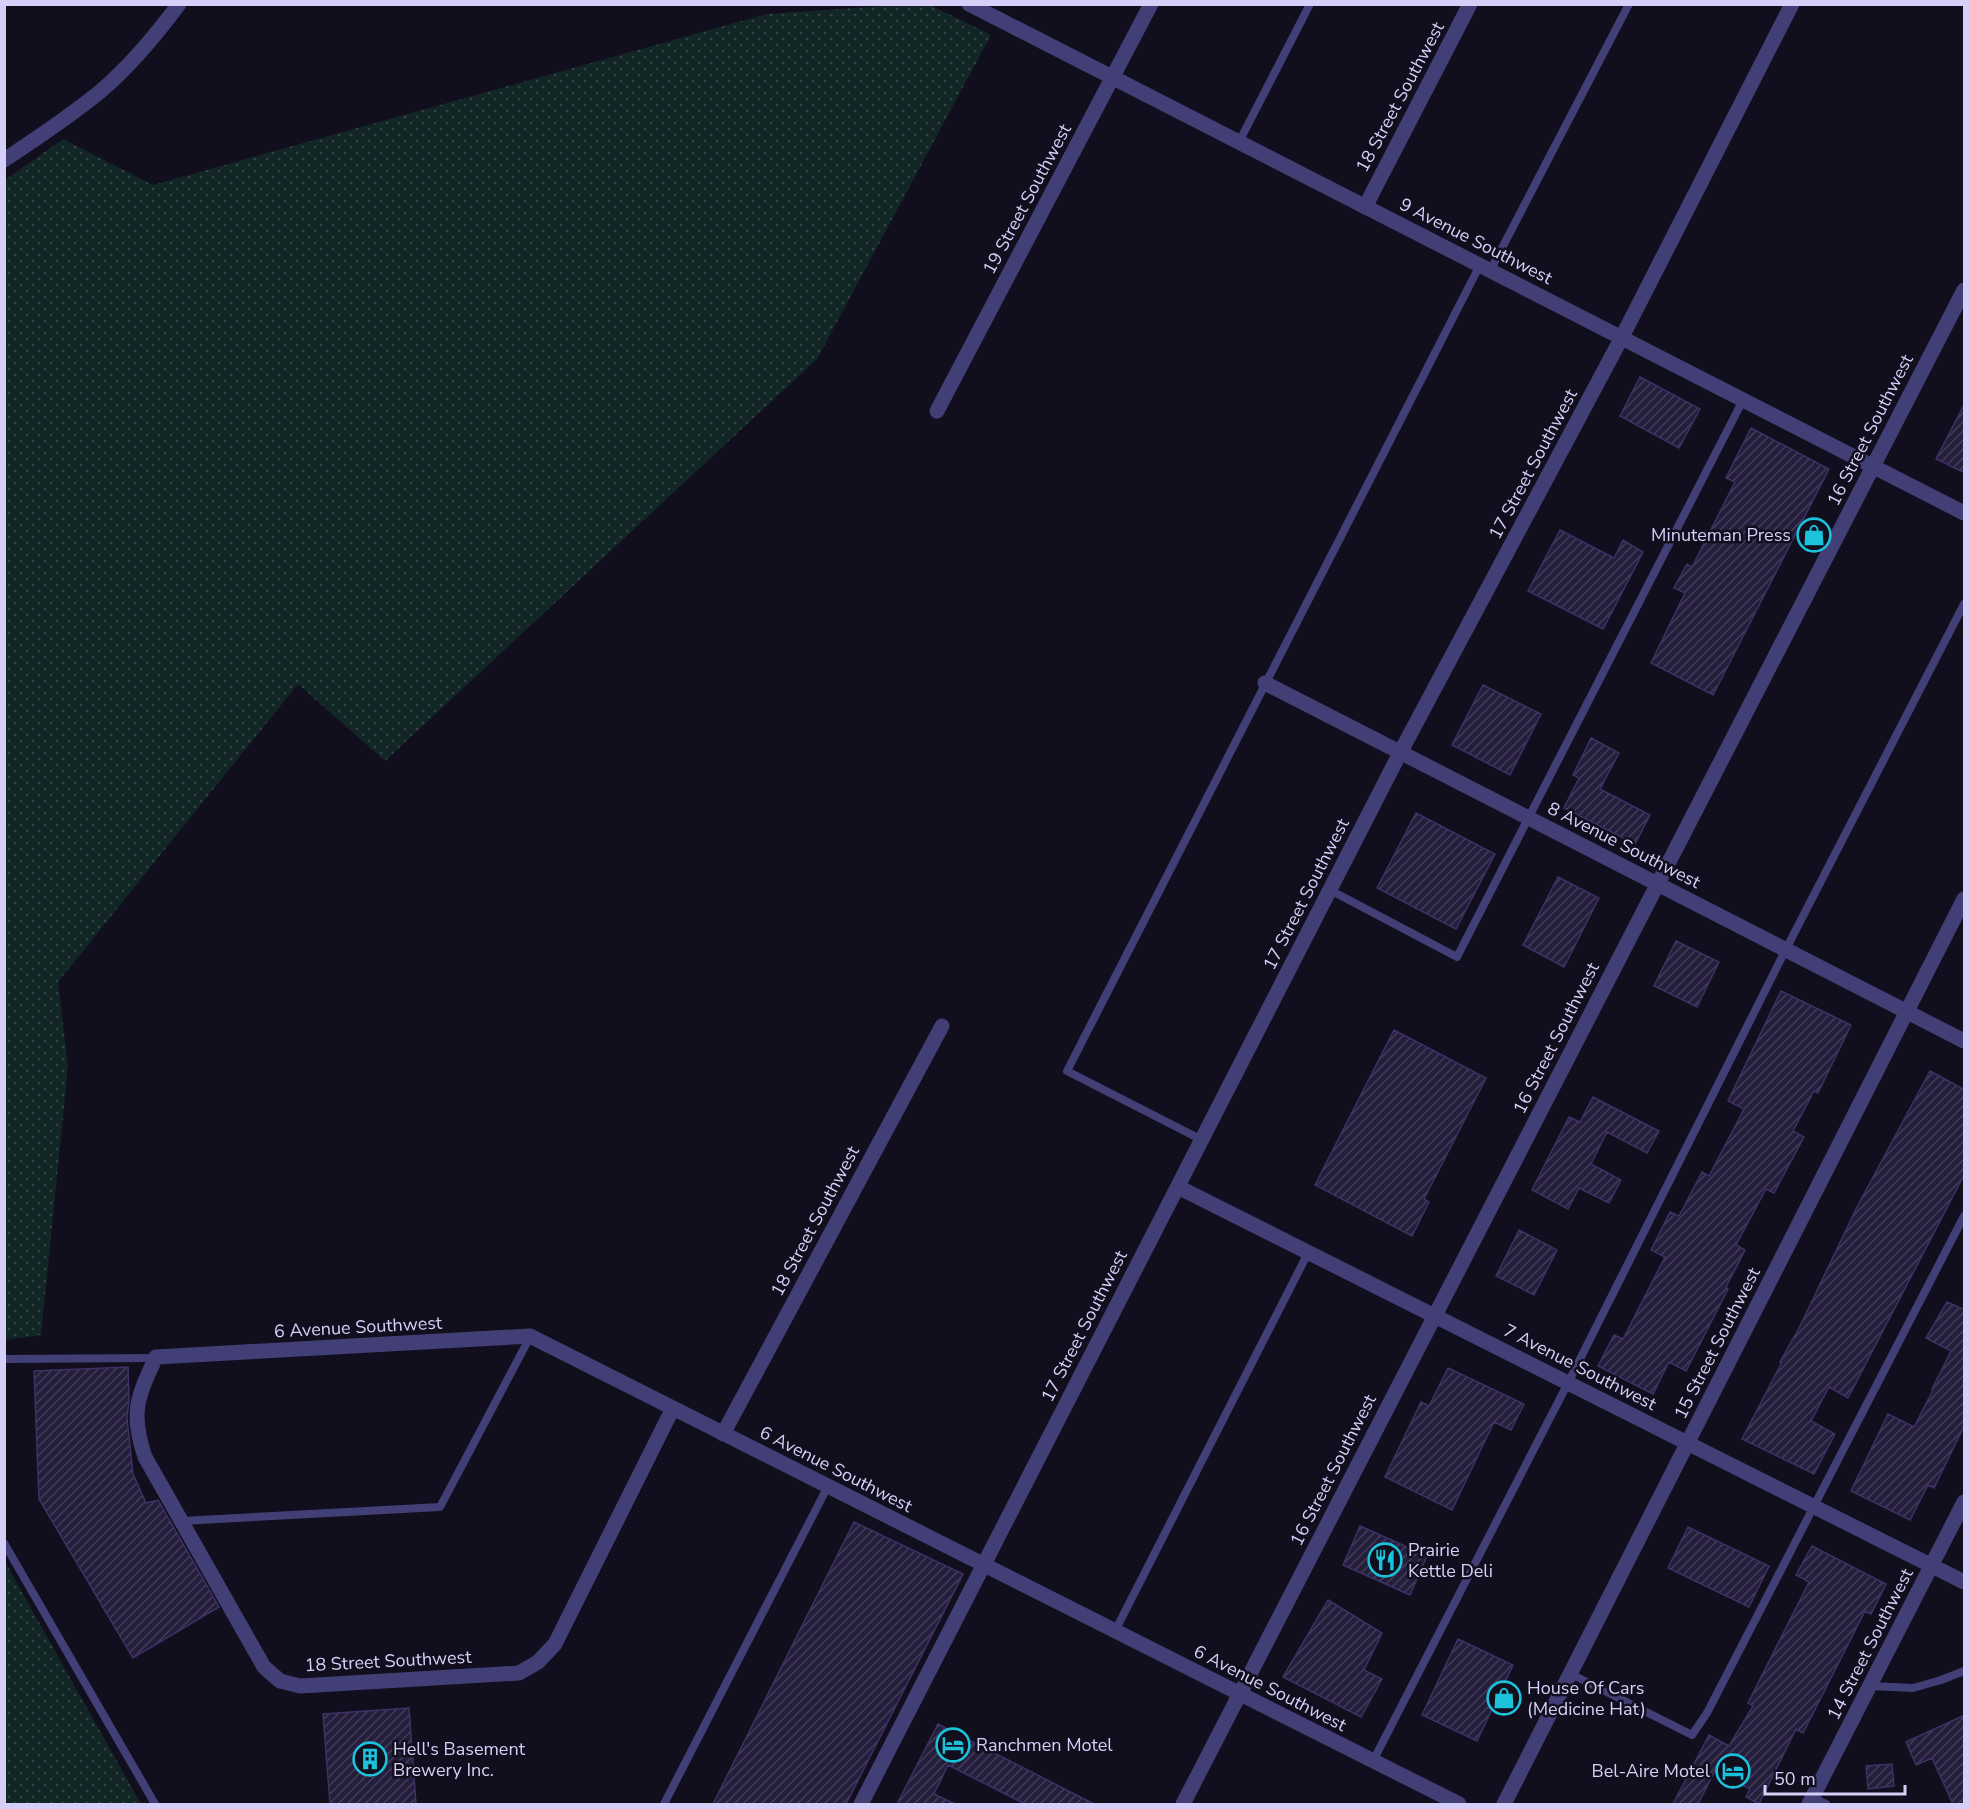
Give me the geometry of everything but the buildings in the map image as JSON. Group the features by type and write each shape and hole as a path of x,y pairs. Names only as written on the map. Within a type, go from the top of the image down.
{"street":[{"path":"4,160 70,115 102,89 133,59 179,4"},
{"name":"9 Avenue Southwest","path":"969,4 1965,513"},
{"name":"19 Street Southwest","path":"936,411 1151,4"},
{"name":"18 Street Southwest","path":"1365,207 1470,4"},
{"name":"17 Street Southwest","path":"861,1804 1330,890 1622,337 1792,4"},
{"name":"16 Street Southwest","path":"1183,1804 1965,290"},
{"name":"8 Avenue Southwest","path":"1265,683 1965,1041"},
{"name":"15 Street Southwest","path":"1504,1804 1965,899"},
{"name":"18 Street Southwest","path":"723,1434 942,1026"},
{"name":"7 Avenue Southwest","path":"1178,1187 1965,1582"},
{"name":"6 Avenue Southwest","path":"156,1358 530,1336 1459,1804"},
{"name":"18 Street Southwest","path":"156,1358 144,1383 136,1409 138,1434 145,1457 264,1666 280,1681 300,1686 519,1673 538,1662 555,1644 673,1408"},
{"name":"14 Street Southwest","path":"1816,1802 1870,1686 1965,1502"}],"lane":[{"path":"1239,142 1310,4"},
{"path":"1202,1140 1067,1071 1265,683 1485,268 1629,4"},
{"path":"1330,890 1457,957 1743,400"},
{"path":"1373,1761 1965,604"},
{"path":"1571,1674 1692,1735 1707,1713 1965,1216"},
{"path":"1115,1631 1308,1253"},
{"path":"182,1521 440,1507 530,1336"},
{"path":"4,1359 156,1358"},
{"path":"664,1804 828,1486"},
{"path":"4,1543 155,1804"},
{"path":"1870,1686 1913,1688 1965,1671"}],"green space":[{"path":"930,5 991,35 817,359 385,761 298,684 58,982 68,1067 41,1335 5,1340 5,180 63,139 153,185 767,14"},
{"path":"5,1562 141,1804 5,1804"}],"place":[{"name":"Minuteman Press","path":"1814,535"},
{"name":"Prairie Kettle Deli","path":"1385,1560"},
{"name":"House Of Cars (Medicine Hat)","path":"1504,1698"},
{"name":"Ranchmen Motel","path":"953,1745"},
{"name":"Hell's Basement Brewery Inc.","path":"370,1759"},
{"name":"Bel-Aire Motel","path":"1733,1771"}]}
